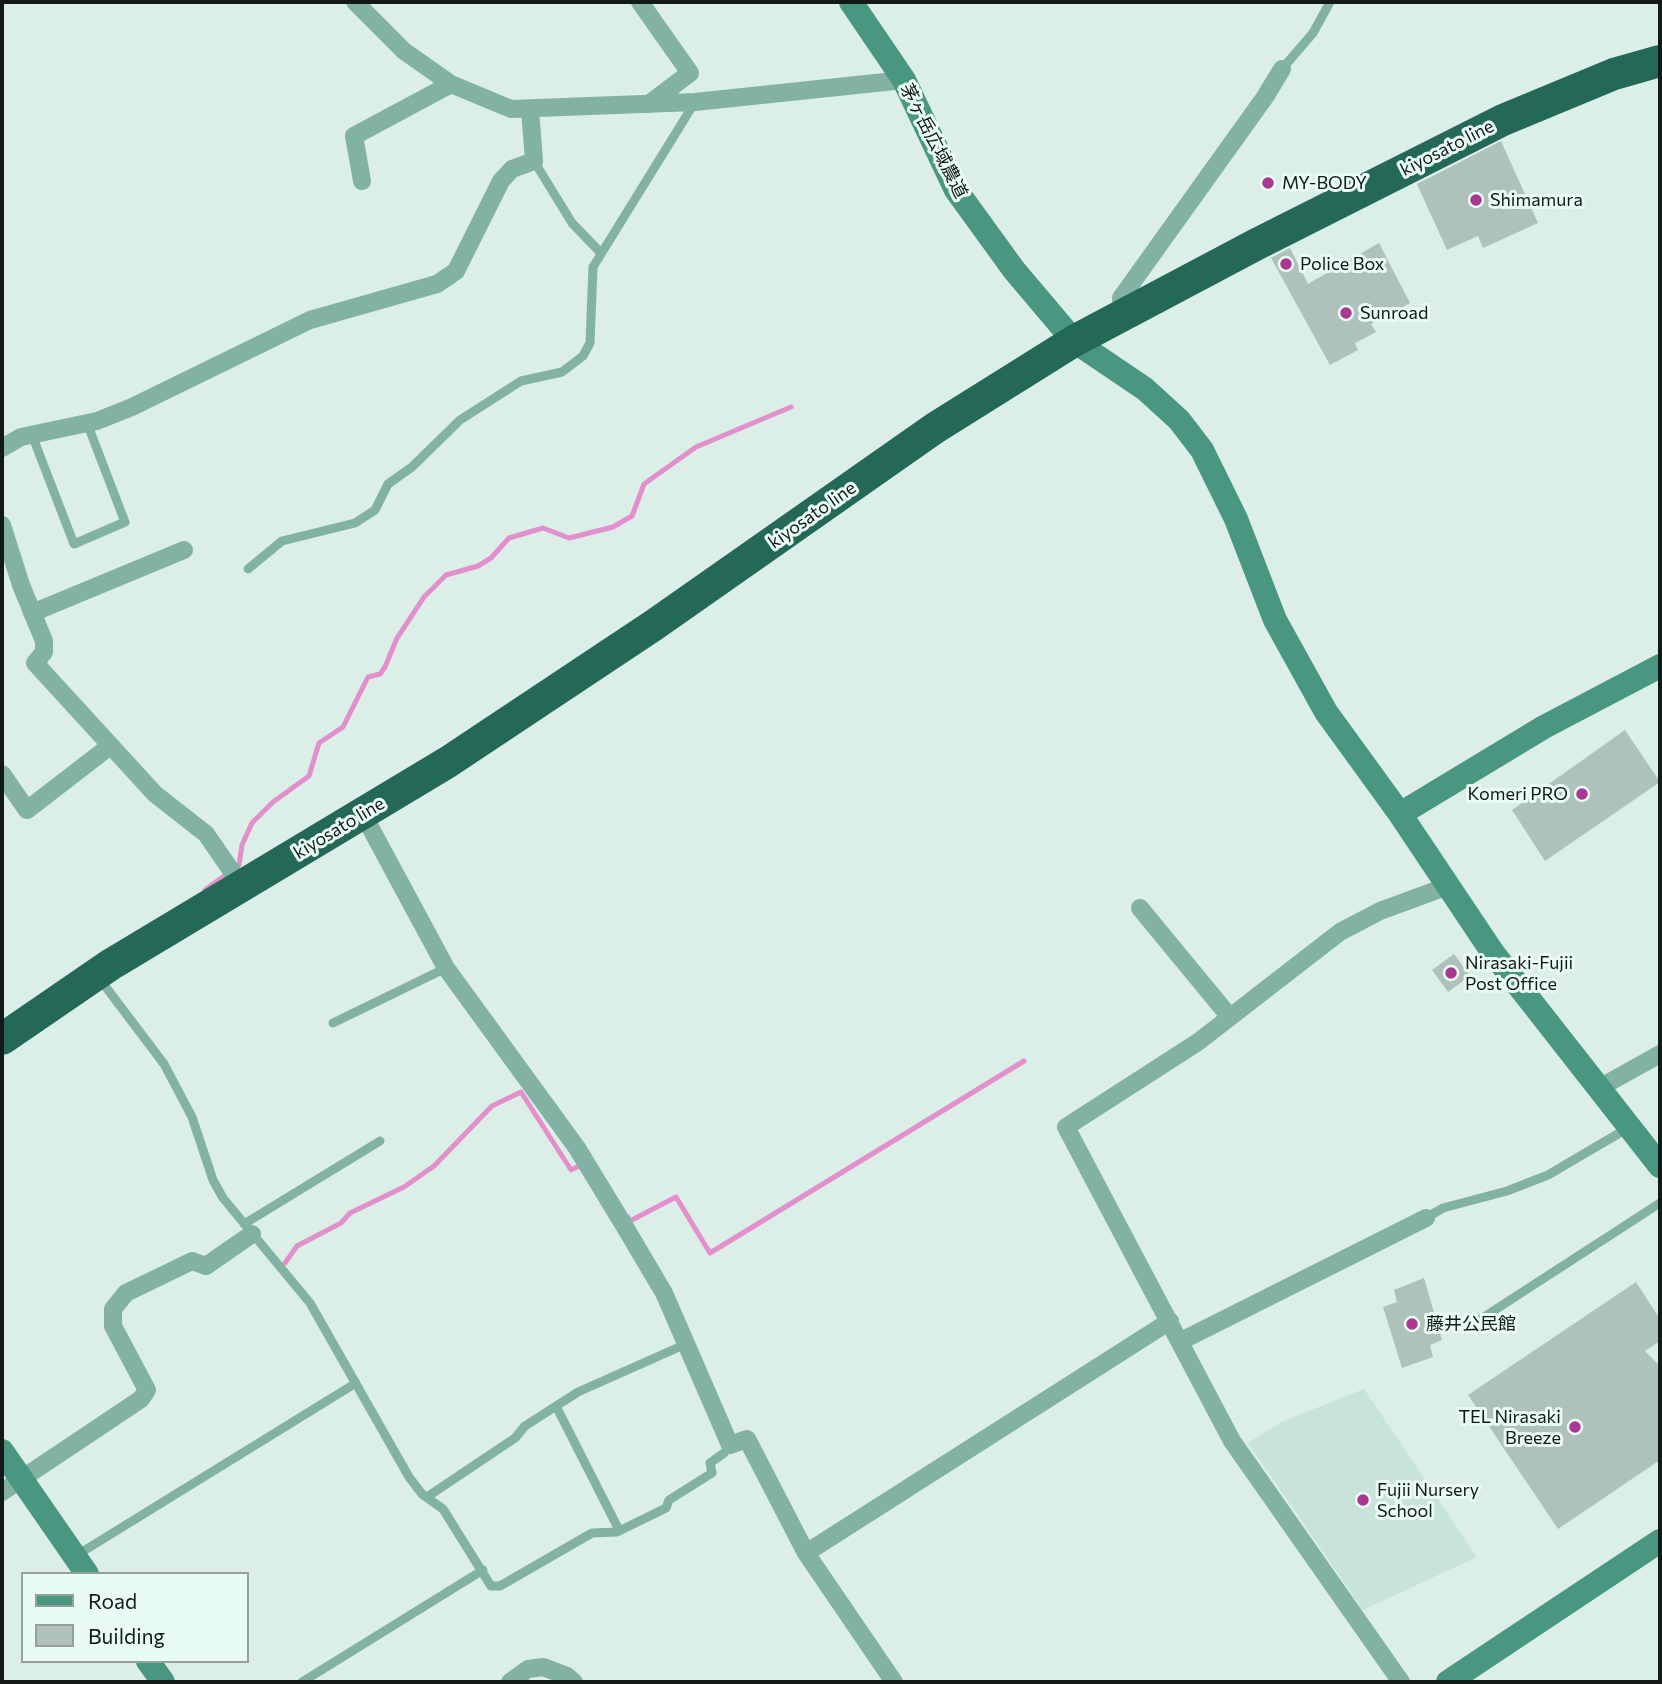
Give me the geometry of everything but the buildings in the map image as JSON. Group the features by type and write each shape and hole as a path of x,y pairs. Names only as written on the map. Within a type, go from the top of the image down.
{"highway":[{"name":"kiyosato line","path":"2,1039 97,974 363,814 529,709 936,428 1074,341 1503,120 1614,75 1660,61"}],"street":[{"path":"355,2 404,51 451,84 511,109 695,102 904,80"},
{"path":"640,2 690,73 649,104"},
{"name":"茅ヶ岳広域農道","path":"852,2 904,80 956,190 1014,270 1074,341 1145,388 1179,420 1202,450 1227,496 1275,620 1325,712 1400,814 1493,953 1629,1127 1658,1160"},
{"path":"1123,315 1121,298 1265,97 1282,69"},
{"path":"362,181 354,136 451,84"},
{"path":"2,447 32,435 87,423 132,407 310,320 437,284 456,271 501,181 512,169 534,161 530,109"},
{"path":"2,525 44,641 44,652 35,663 155,794 206,834 242,886"},
{"path":"32,613 184,550"},
{"path":"1400,814 1544,727 1660,666"},
{"path":"2,774 27,810 110,747"},
{"path":"363,814 446,968 577,1148 664,1293 730,1445 747,1439 806,1553 894,1682"},
{"path":"1402,1682 1250,1469 1066,1127 1198,1042 1340,932 1380,911 1448,886"},
{"path":"1140,908 1229,1016"},
{"path":"1599,1088 1660,1054"},
{"path":"1181,1342 1426,1218"},
{"path":"12,1486 141,1399 147,1390 113,1326 113,1309 126,1293 192,1261 206,1266 248,1229"},
{"path":"806,1553 1170,1321"},
{"path":"2,1451 12,1486 81,1565"},
{"path":"1448,1682 1660,1541"},
{"path":"149,1663 163,1682"},
{"path":"510,1682 528,1669 543,1667 567,1676 574,1682"}],"lane":[{"path":"1282,69 1313,33 1331,2"},
{"path":"248,569 282,541 355,523 375,510 388,484 412,467 460,420 521,381 562,372 583,356 590,343 593,267 695,102"},
{"path":"534,161 572,223 601,253"},
{"path":"32,435 74,544 125,522 87,423"},
{"path":"334,1023 446,968"},
{"path":"97,974 164,1064 192,1117 213,1180 223,1198 310,1303 409,1477 427,1497 443,1509 491,1586 500,1586 592,1533 619,1530 666,1508 669,1500 712,1473 710,1462 724,1453 730,1445"},
{"path":"1426,1218 1443,1208 1507,1191 1548,1175 1629,1127"},
{"path":"248,1229 380,1141"},
{"path":"1466,1328 1660,1203"},
{"path":"427,1497 578,1392 686,1344"},
{"path":"81,1565 356,1383"},
{"path":"556,1406 619,1530"},
{"path":"302,1682 483,1570"}],"shaded area":[{"name":"Fujii Nursery School","path":"1364,1389 1477,1557 1363,1610 1248,1443 1281,1422"}],"waterway":[{"path":"205,890 239,865 242,845 252,823 273,802 309,776 319,743 343,727 368,677 380,674 397,638 424,597 446,575 478,566 491,558 509,538 543,528 569,538 613,527 632,516 644,484 696,447 791,407"},
{"path":"628,1217 630,1221 676,1197 710,1253 1024,1061"},
{"path":"285,1263 297,1246 341,1223 350,1213 404,1187 434,1166 492,1106 521,1092 571,1170 583,1164"}],"place":[{"name":"MY-BODY","path":"1268,183"},
{"name":"Shimamura","path":"1476,200"},
{"name":"Police Box","path":"1286,264"},
{"name":"Sunroad","path":"1346,313"},
{"name":"Komeri PRO","path":"1582,794"},
{"name":"Nirasaki-Fujii Post Office","path":"1451,973"},
{"name":"藤井公民館","path":"1412,1324"},
{"name":"TEL Nirasaki Breeze","path":"1575,1427"},
{"name":"Fujii Nursery School","path":"1363,1500"}]}
